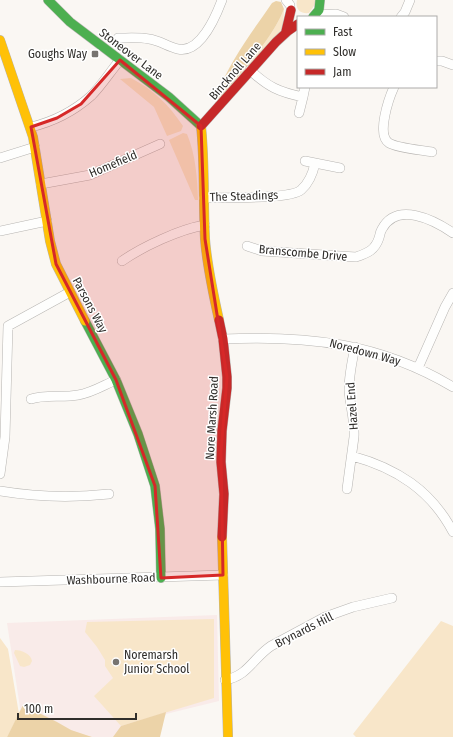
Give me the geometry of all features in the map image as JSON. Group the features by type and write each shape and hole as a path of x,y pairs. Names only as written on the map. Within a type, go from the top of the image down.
{"street":[{"name":"Stoneover Lane","path":"48,0 70,22 169,97 201,126"},
{"path":"118,38 148,39 176,49 186,50 199,42 216,15 222,0"},
{"path":"320,0 340,16"},
{"path":"314,16 320,8 320,0"},
{"path":"402,16 410,0"},
{"name":"Bincknoll Lane","path":"286,31 291,7"},
{"path":"314,16 340,16"},
{"name":"Bincknoll Lane","path":"201,126 214,114 250,70 286,31 297,25"},
{"name":"Parsons Way","path":"0,40 31,127 36,147 46,221 56,264 116,380 138,434 155,486 160,529 161,578"},
{"path":"31,127 44,124 81,104 91,96 120,60"},
{"path":"437,61 453,64"},
{"path":"250,70 267,85 303,97"},
{"path":"299,113 306,88"},
{"path":"394,88 388,105 384,127 383,134 385,139 390,144 432,152"},
{"name":"Nore Marsh Road","path":"201,126 204,153 205,225 209,273 223,339 227,388 221,452 224,494 221,546 228,737"},
{"name":"Homefield","path":"41,184 90,175 160,144"},
{"path":"0,158 36,147"},
{"path":"305,161 340,168"},
{"name":"The Steadings","path":"204,198 270,197 294,193 300,191 310,178 315,163"},
{"name":"Branscombe Drive","path":"247,246 262,251 356,257 367,254 374,249 381,229 387,222 396,215 406,214 428,220 453,233"},
{"path":"0,232 46,221"},
{"path":"122,261 133,248 191,227 205,225"},
{"path":"0,474 5,437 4,327 70,292"},
{"path":"418,368 445,307 453,293"},
{"name":"Noredown Way","path":"223,339 259,337 291,338 355,347 391,357 418,368 453,387"},
{"name":"Hazel End","path":"347,489 352,456 354,428 349,390 355,347"},
{"path":"31,399 41,396 66,397 80,395 91,392 116,380"},
{"path":"352,456 368,460 397,472 408,480 437,507 453,532"},
{"path":"0,491 64,497 86,497 109,494"},
{"name":"Washbourne Road","path":"0,582 223,575"},
{"name":"Brynards Hill","path":"225,680 242,674 264,651 271,646 325,617 353,607 392,598"}],"highlighted area":[{"path":"120,60 201,126 205,239 227,377 221,452 223,575 161,578 155,486 116,380 56,264 31,127 57,118 81,104"}],"shaded area":[{"path":"297,0 315,0 316,3 309,13 303,13 297,6"},
{"path":"276,1 281,2 284,9 279,21 256,54 222,96 218,96 217,94 222,82 235,58 272,3"},
{"path":"284,9 283,28 214,107 217,94 218,96 222,96 256,54 279,21"},
{"path":"131,78 154,93 172,111 183,126 181,131 167,136 154,107 120,79"},
{"path":"183,133 187,134 194,158 198,200 195,200 169,140"},
{"name":"Noremarsh Junior School","path":"217,615 219,701 166,714 153,737 32,737 21,714 7,623"},
{"path":"214,619 214,698 121,726 94,696 113,678 105,666 105,660 85,632 87,622"},
{"path":"441,621 453,626 453,737 356,737 353,734"},
{"path":"0,638 8,649 19,714 7,737 0,737"},
{"path":"15,650 28,654 32,661 30,665 24,667 20,666 14,653"},
{"path":"23,705 71,730 92,737 7,737"},
{"path":"166,712 160,737 113,737 121,726"}],"traffic: fast":[{"path":"48,0 70,22 169,97 201,126"},
{"path":"314,16 319,10 320,0"},
{"path":"85,321 116,380 138,434 155,486 160,529 161,578"}],"traffic: slow":[{"path":"0,40 33,137 50,241 56,264 85,321"},
{"path":"201,126 205,239 210,280 219,320"},
{"path":"222,537 228,737"}],"traffic: jam":[{"path":"286,31 291,10"},
{"path":"201,126 276,42 297,25"},
{"path":"219,320 223,339 227,377 221,462 224,494 222,537"}],"place":[{"name":"Goughs Way","path":"95,54"},
{"name":"Noremarsh Junior School","path":"116,662"}]}
